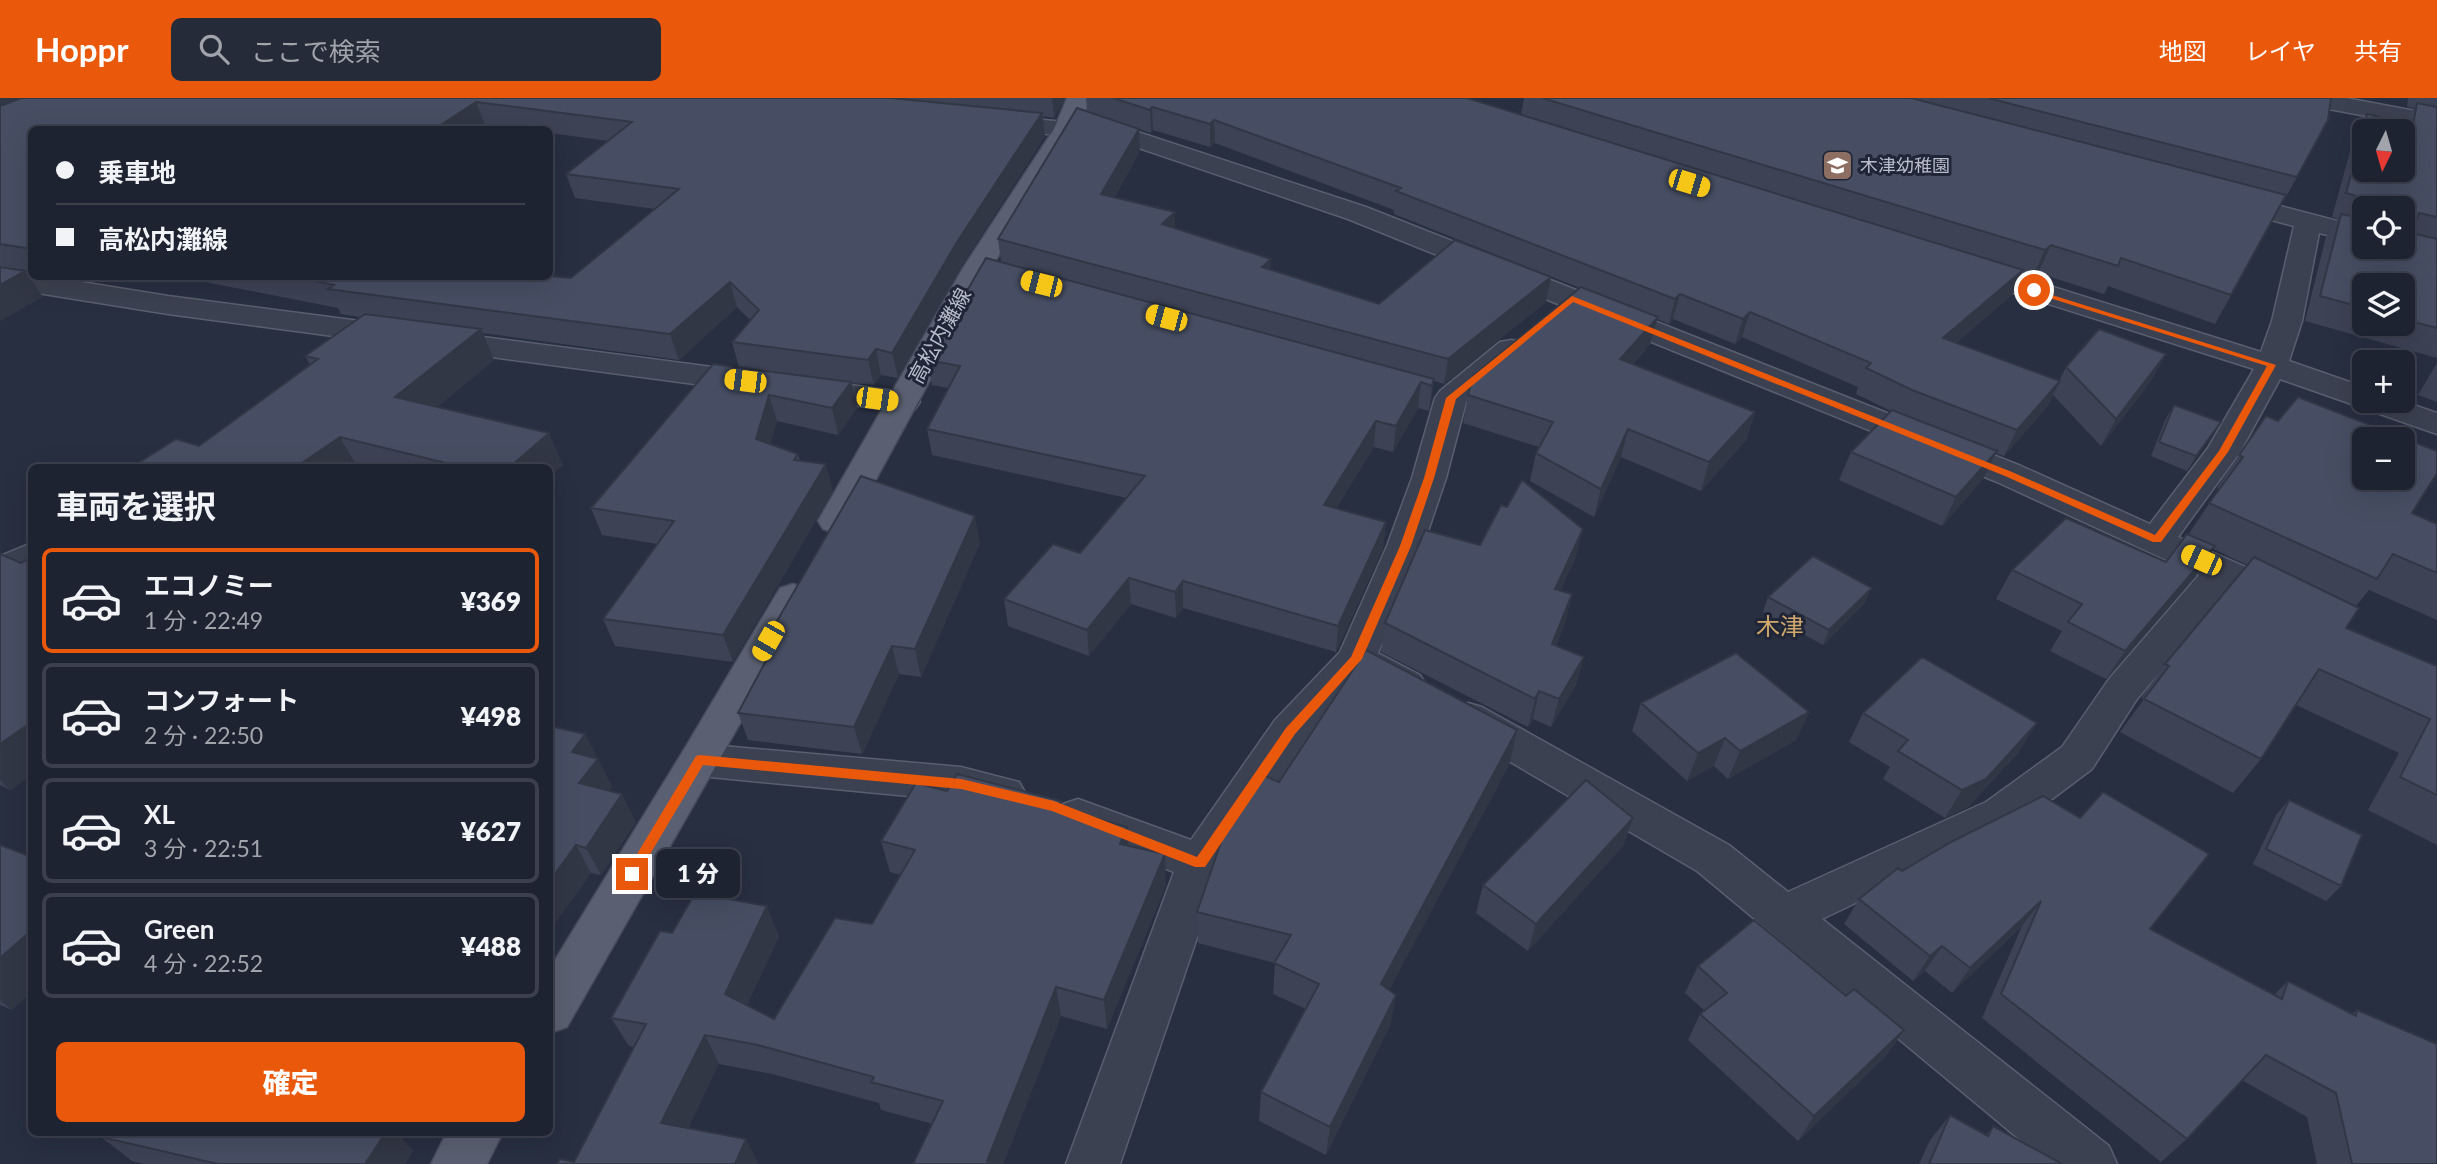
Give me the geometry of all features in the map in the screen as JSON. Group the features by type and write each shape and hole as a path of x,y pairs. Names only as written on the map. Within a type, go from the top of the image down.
{"main road":[{"name":"高松内灘線","path":"553,1007 700,760 904,402 989,271 1072,115"},
{"path":"458,1164 475,1136"}],"street":[{"path":"2307,98 2437,122"},
{"path":"964,120 1072,115 1357,213 2009,474 2224,570 2311,613"},
{"path":"2201,193 2352,233"},
{"path":"2157,540 2223,452 2272,365 2287,321 2308,222"},
{"path":"1941,261 2272,365 2352,394"},
{"path":"0,278 168,305 904,402"},
{"path":"1093,1164 1200,863 1290,731 1356,659 1405,546 1429,478 1438,394 1572,299"},
{"path":"340,356 374,332"},
{"path":"2406,413 2437,424"},
{"path":"0,572 28,557"},
{"path":"1783,916 2001,814 2077,758 2123,689 2224,570"},
{"path":"1356,659 1502,735 1713,858 2090,1164"},
{"path":"700,760 961,784 1054,806 1200,863"}],"building":[{"path":"21,98 891,98 1042,113 957,242 892,353 876,349 868,360 732,342 759,310 730,282 670,334 328,289 334,285 310,280 571,278 679,189 566,174 632,122 476,102 439,126 28,126 28,248 0,244 0,106"},
{"path":"1113,98 1467,98 2023,270 1943,338 2060,381 2017,430 1912,390 1866,368 1871,363 1750,312 1743,319 1680,294 1675,299 1396,191 1401,188 1214,120 1210,124"},
{"path":"1542,98 1911,98 2286,195 2231,295 2121,258 2118,266 2051,245 2045,250"},
{"path":"1988,98 2331,98 2328,120 2297,177"},
{"path":"2417,103 2437,107 2437,217 2419,213 2415,221 2415,196 2356,196 2346,193 2352,170 2352,182 2415,182 2414,119"},
{"path":"1077,108 1139,129 1101,194 1175,212 1162,224 1271,259 1262,267 1379,304 1455,240 1551,277 1448,359 998,239"},
{"path":"2367,114 2388,119 2366,119"},
{"path":"2341,214 2352,216 2352,259 2415,259 2415,234 2437,239 2437,328 2415,322 2415,273 2352,273 2352,305 2320,296"},
{"path":"986,258 1434,379 1432,386 1421,382 1396,426 1376,421 1324,505 1386,522 1338,626 1183,581 1175,592 1129,578 1087,630 1004,599 1053,544 1080,553 1145,476 927,429 960,366 927,360"},
{"path":"0,267 25,271 0,285"},
{"path":"1581,287 1658,317 1620,359 1755,412 1709,462 1628,429 1601,489 1536,453 1553,422 1468,395 1473,376"},
{"path":"365,314 481,329 395,397 549,433 513,464 450,464 340,437 300,464 137,464 176,439 199,446 318,359 305,356"},
{"path":"2099,329 2166,354 2116,419 2066,367"},
{"path":"713,364 851,382 832,408 769,395 756,439 798,454 794,460 826,464 723,635 603,619 674,521 591,508"},
{"path":"2298,397 2375,427 2352,427 2352,490 2415,490 2415,442 2437,451 2437,473 2412,513 2437,524 2437,573 2393,554 2377,579 2209,503 2243,457 2239,455 2266,416 2278,421"},
{"path":"2174,405 2221,422 2196,456 2159,442"},
{"path":"1892,410 1997,451 1956,497 1851,452"},
{"path":"861,476 975,516 915,649 892,646 854,727 738,713 776,642 766,640"},
{"path":"1522,480 1583,529 1555,589 1572,594 1552,644 1584,657 1559,699 1539,691 1535,699 1385,623 1425,530 1480,545 1501,505 1507,507"},
{"path":"2066,518 2166,562 2187,534 2215,546 2125,651 2068,622 2082,604 2012,570"},
{"path":"0,554 21,563 28,559 28,725 0,744"},
{"path":"1813,556 1872,588 1829,630 1768,597"},
{"path":"2254,557 2359,608 2346,628 2437,666 2437,795 2400,777 2430,719 2319,669 2261,759 2144,699 2169,666 2165,664"},
{"path":"1366,650 1517,730 1381,984 1396,995 1330,1127 1261,1092 1319,984 1274,963 1291,935 1197,912 1222,839 1265,776 1279,782"},
{"path":"1736,653 1809,712 1740,751 1725,738 1698,753 1641,703"},
{"path":"1922,657 2037,723 1986,779 1962,790 1898,751 1908,740 1863,713"},
{"path":"553,727 585,734 572,752 598,759 579,783 622,794 586,848 576,845 553,877"},
{"path":"957,774 1061,801 1058,808 1127,827 1120,844 1165,854 1104,1000 1056,987 987,1161 997,1164 913,1164 943,1101 871,1082 874,1077 758,1045 705,1035 661,1123 746,1139 735,1164 557,1164 560,1159 574,1162 646,1024 611,1018 660,931 672,933 695,893 767,906 725,994 774,1019 835,918 872,924 915,850 881,841 916,783 947,791"},
{"path":"1586,780 1633,818 1536,924 1483,885"},
{"path":"2103,792 2209,854 2150,929 2282,999 2288,981 2356,1016 2357,1010 2437,1044 2437,1164 2352,1164 2336,1093 2266,1055 2187,1139 2001,994 2041,901 1970,968 1942,946 1930,956 1859,899 1898,868 1902,871 1951,842 2043,796 2080,818"},
{"path":"2289,800 2362,835 2341,886 2266,849"},
{"path":"0,845 28,856 28,934 0,958"},
{"path":"1754,920 1846,996 1854,989 1904,1030 1814,1116 1700,1014 1727,993 1698,966"},
{"path":"1950,1115 1988,1136 1993,1126 2062,1164 1929,1164"},
{"path":"383,1136 365,1164 218,1164 101,1137"}],"place":[{"name":"木津幼稚園","path":"1837,166"}],"district":[{"name":"木津","path":"1780,627"}],"route":[{"path":"632,874 700,760 961,784 1054,806 1200,863 1290,731 1356,659 1405,546 1429,478 1451,398 1572,299 2009,474 2157,540 2223,452 2272,365 2034,290"}]}
